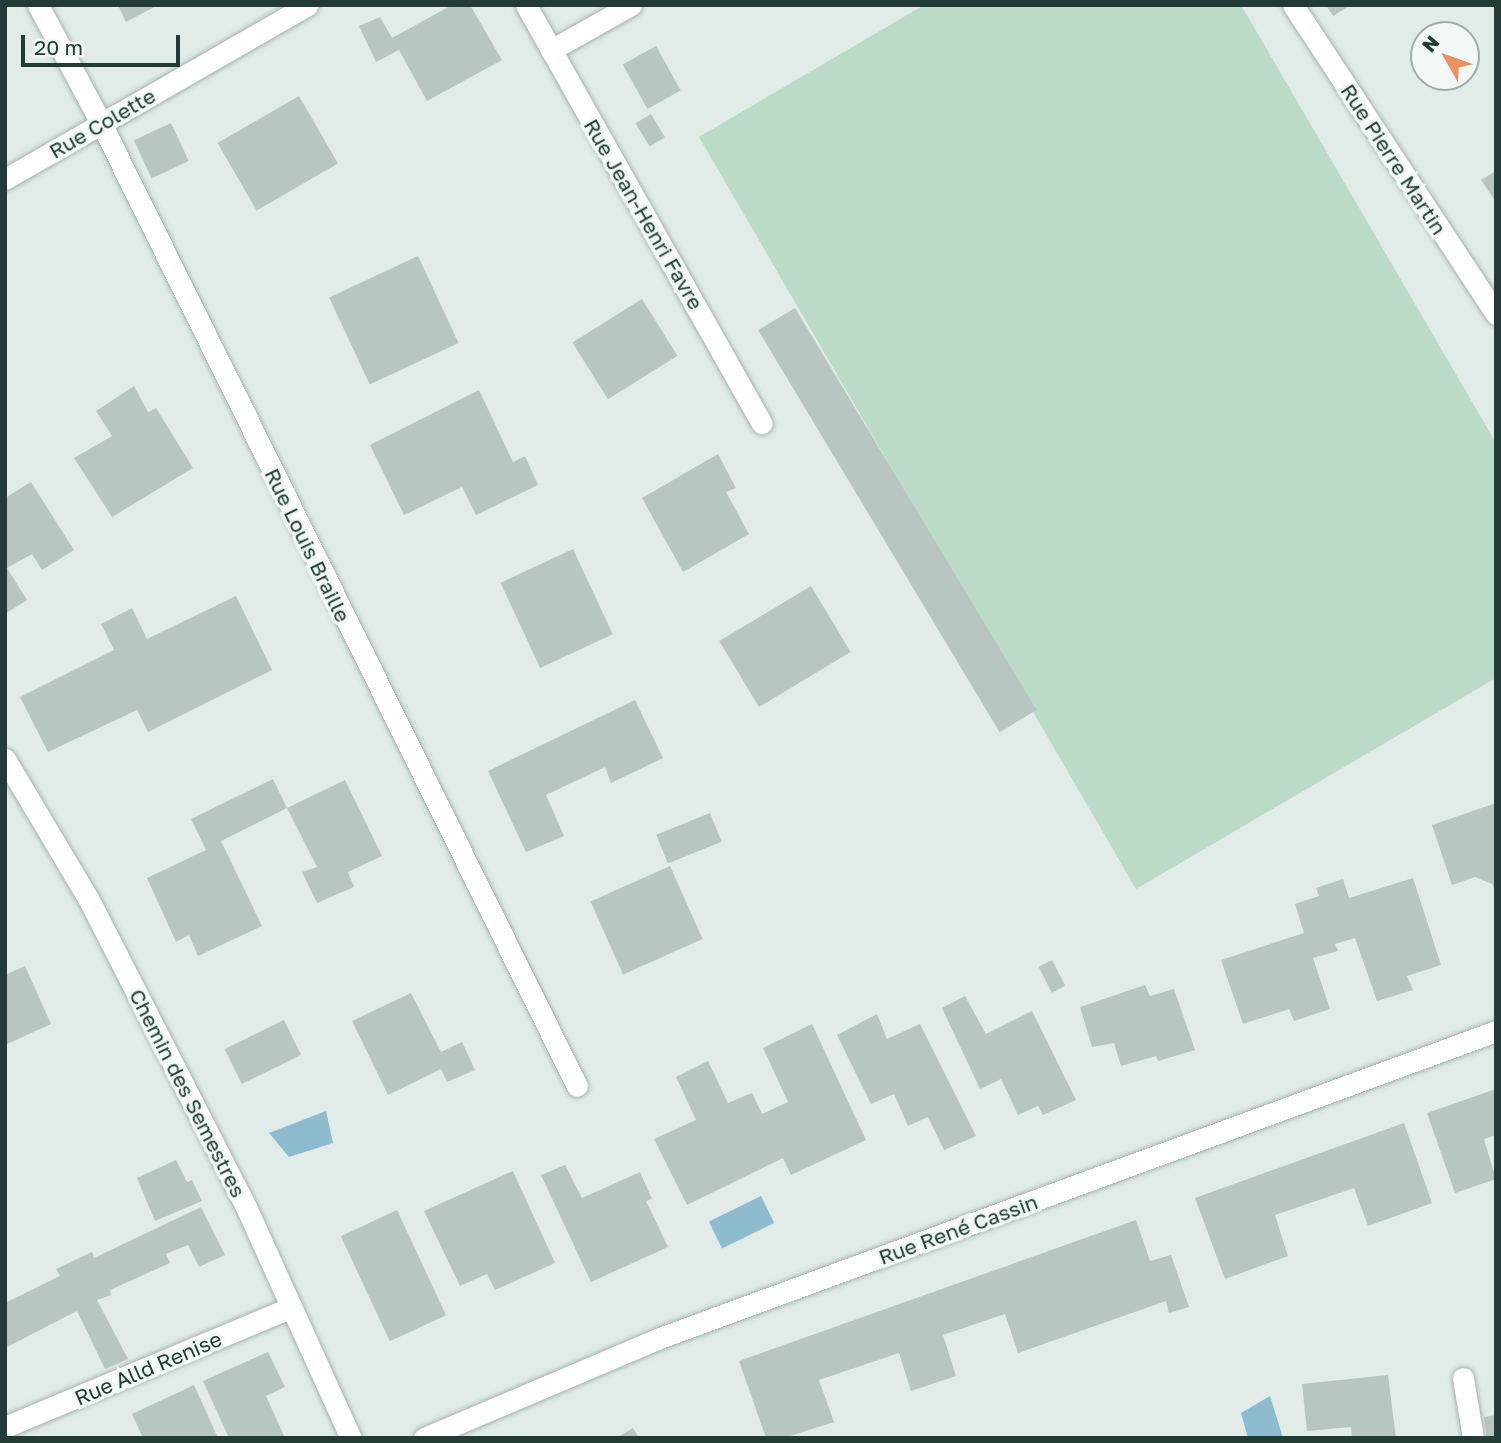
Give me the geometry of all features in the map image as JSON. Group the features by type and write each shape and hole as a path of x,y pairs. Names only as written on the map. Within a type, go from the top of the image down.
{"street":[{"name":"Rue Louis Braille","path":"38,5 101,123 577,1086"},
{"name":"Rue Colette","path":"5,179 308,5"},
{"name":"Rue Jean-Henri Favre","path":"526,5 762,423"},
{"path":"551,51 631,5"},
{"name":"Rue Pierre Martin","path":"1293,5 1496,314"},
{"name":"Chemin des Semestres","path":"5,759 89,900 246,1208 351,1438"},
{"name":"Rue René Cassin","path":"424,1438 657,1339 1496,1031"},
{"name":"Rue Alld Renise","path":"5,1427 290,1308"},
{"path":"1463,1378 1473,1438"}],"green space":[{"path":"924,5 1241,5 1496,443 1496,678 1136,889 699,137"}],"water":[{"path":"326,1111 333,1143 289,1157 269,1133"},
{"path":"761,1196 774,1223 722,1248 709,1221"},
{"path":"1270,1396 1283,1438 1248,1438 1241,1413"}],"building":[{"path":"118,5 158,5 126,22"},
{"path":"452,5 470,5 502,60 427,101 399,50 376,62 359,26 380,17 392,38"},
{"path":"1326,5 1351,5 1333,16"},
{"path":"656,46 681,91 647,109 623,64"},
{"path":"299,96 338,164 257,211 218,143"},
{"path":"651,114 665,137 649,146 636,123"},
{"path":"171,123 189,161 152,178 134,140"},
{"path":"1496,171 1496,202 1481,180"},
{"path":"418,256 459,343 370,384 329,297"},
{"path":"642,299 678,356 608,399 572,342"},
{"path":"795,308 1037,710 1000,732 758,330"},
{"path":"134,386 148,412 156,408 193,468 112,517 74,458 112,436 96,411"},
{"path":"479,390 513,462 525,456 538,485 476,515 462,487 404,515 370,445"},
{"path":"718,454 736,488 726,492 749,534 683,572 642,498"},
{"path":"31,482 74,550 42,570 32,554 7,568 27,600 5,614 5,498"},
{"path":"573,549 613,634 540,668 500,583"},
{"path":"811,586 851,652 759,707 719,641"},
{"path":"236,596 272,670 148,732 137,710 48,752 20,697 114,650 101,624 132,608 147,639"},
{"path":"635,700 663,758 611,783 605,767 546,795 564,836 526,852 488,771"},
{"path":"273,779 287,808 221,841 262,926 198,956 189,935 176,942 147,878 206,850 191,819"},
{"path":"345,780 382,856 348,872 354,887 317,903 302,872 317,867 287,808"},
{"path":"1496,803 1496,893 1492,884 1475,877 1452,885 1432,825"},
{"path":"710,813 722,842 668,863 656,835"},
{"path":"670,866 703,939 623,974 591,901"},
{"path":"1413,878 1441,965 1407,976 1413,990 1377,1001 1355,938 1335,944 1338,951 1313,958 1330,1009 1294,1021 1289,1009 1243,1024 1221,960 1304,933 1295,904 1319,896 1316,888 1343,879 1349,898"},
{"path":"1052,960 1065,986 1052,993 1039,967"},
{"path":"25,966 51,1024 5,1045 5,975"},
{"path":"1145,985 1150,996 1174,989 1195,1050 1158,1061 1156,1056 1121,1066 1114,1043 1092,1047 1080,1007"},
{"path":"411,993 441,1052 462,1042 475,1070 447,1082 441,1069 388,1095 352,1021"},
{"path":"965,996 986,1034 1032,1011 1076,1100 1043,1115 1038,1106 1018,1115 1001,1079 980,1089 942,1008"},
{"path":"877,1014 887,1039 920,1024 976,1136 944,1150 928,1117 908,1126 894,1094 871,1104 837,1035"},
{"path":"284,1020 301,1055 242,1084 225,1049"},
{"path":"812,1024 866,1140 791,1175 783,1158 687,1205 654,1139 696,1120 676,1077 708,1061 728,1103 752,1093 762,1114 788,1102 763,1048"},
{"path":"1496,1089 1496,1135 1484,1139 1496,1179 1455,1193 1427,1113"},
{"path":"1404,1123 1432,1203 1368,1226 1354,1188 1275,1215 1288,1256 1225,1279 1195,1198"},
{"path":"176,1160 187,1182 192,1180 202,1201 155,1221 137,1178"},
{"path":"565,1165 582,1198 640,1172 652,1199 646,1201 668,1247 591,1282 541,1175"},
{"path":"513,1171 555,1263 495,1290 487,1274 460,1286 424,1211"},
{"path":"201,1207 225,1255 199,1267 188,1245 166,1254 170,1263 110,1290 111,1295 97,1300 128,1359 105,1369 77,1311 5,1348 5,1303 60,1276 56,1269 92,1252 94,1258"},
{"path":"397,1210 446,1315 390,1341 341,1236"},
{"path":"1136,1220 1150,1261 1171,1255 1189,1307 1169,1313 1166,1301 1018,1353 1005,1314 943,1335 956,1376 911,1391 899,1353 819,1380 834,1422 784,1438 766,1438 739,1361"},
{"path":"268,1352 285,1387 266,1396 285,1438 229,1438 203,1381"},
{"path":"1388,1375 1396,1438 1352,1438 1351,1427 1307,1431 1302,1384"},
{"path":"194,1385 218,1438 143,1438 132,1414"},
{"path":"1496,1415 1496,1438 1487,1438 1484,1417"},
{"path":"633,1428 639,1438 616,1438"}]}
